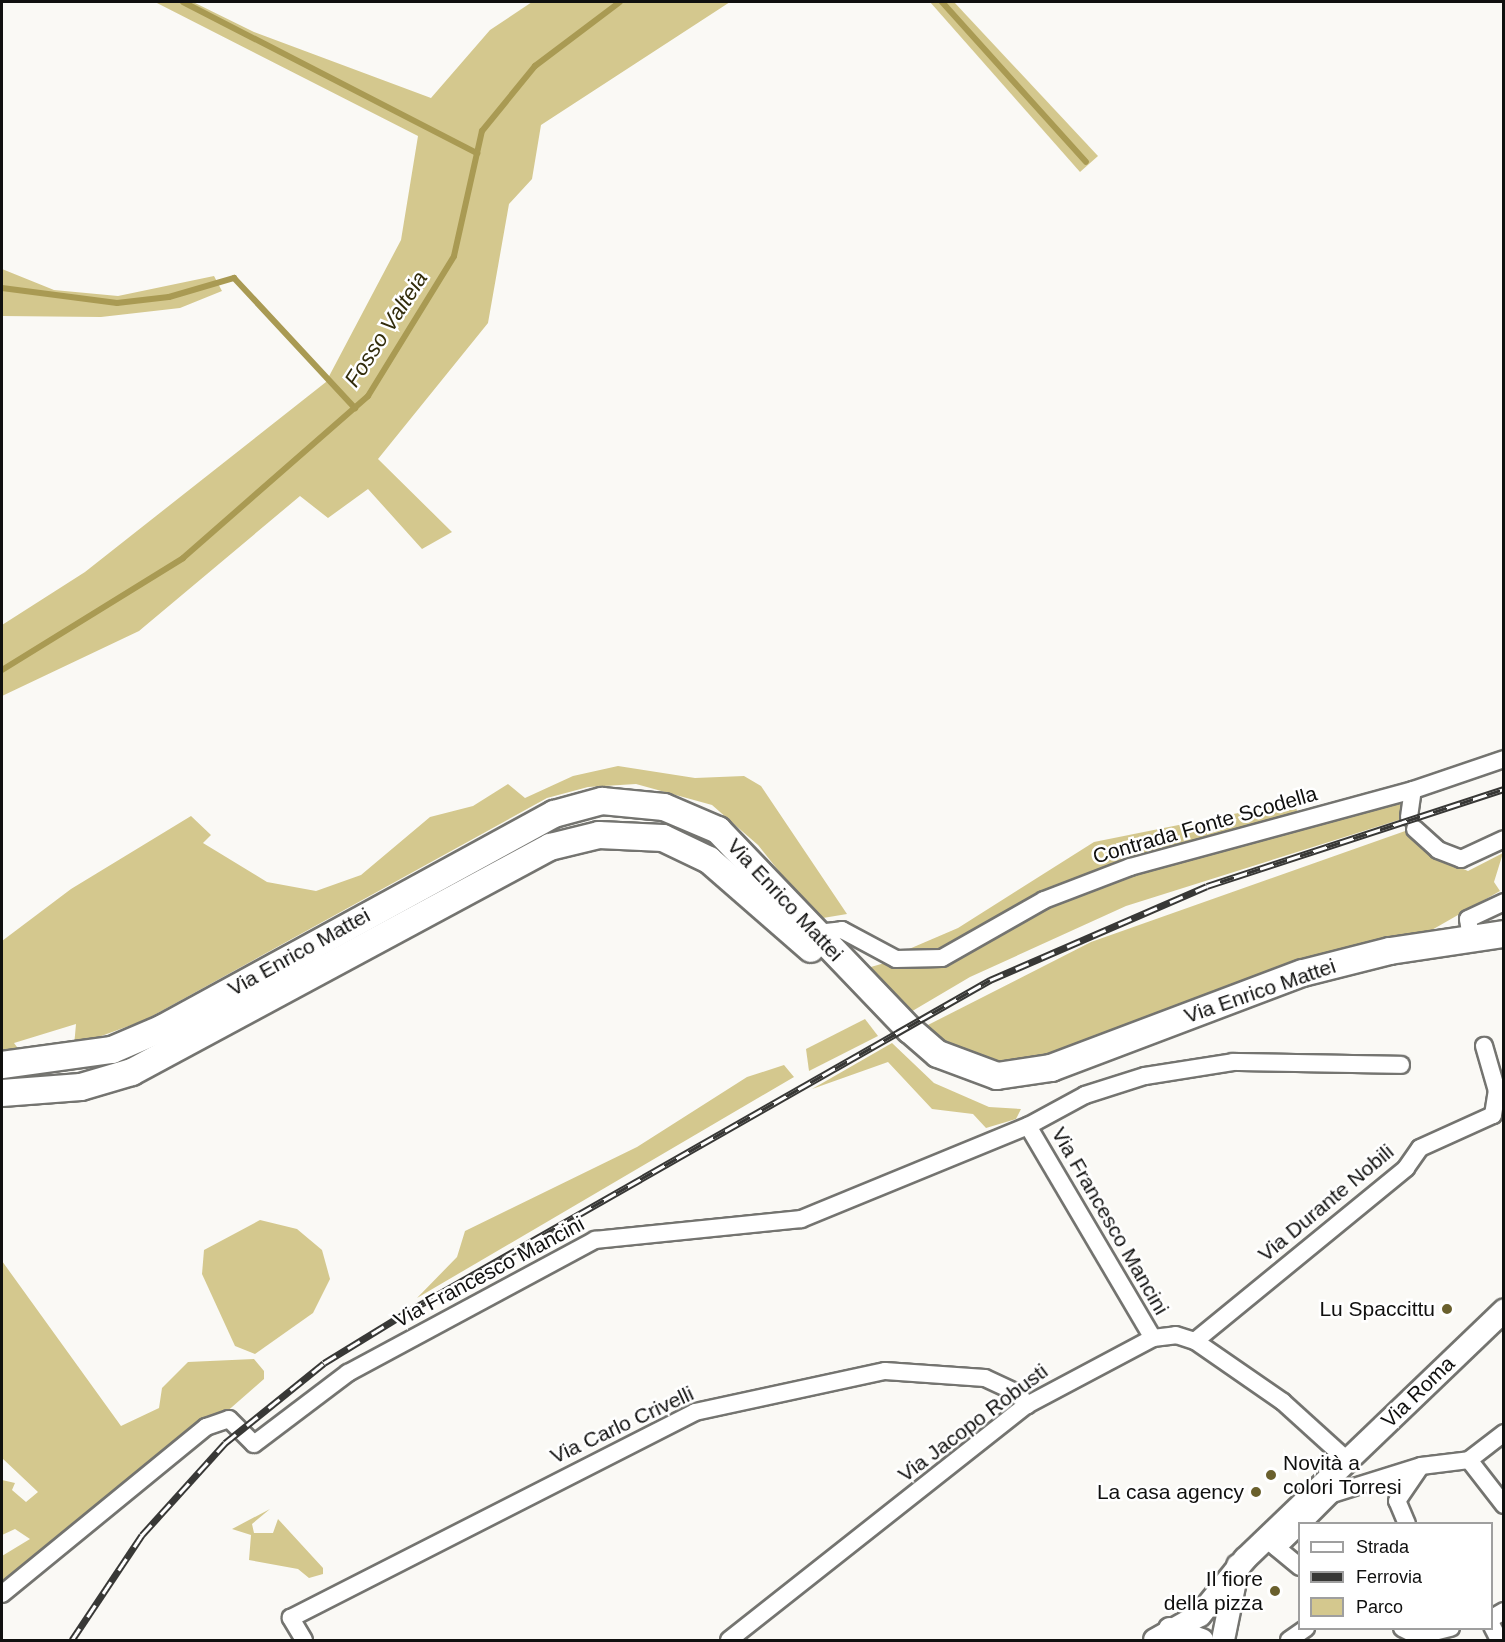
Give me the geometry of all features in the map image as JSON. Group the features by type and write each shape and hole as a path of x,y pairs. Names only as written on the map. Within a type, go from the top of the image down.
{"main road":[{"name":"Via Enrico Mattei","path":"2,1065 112,1050 163,1028 554,814 602,801 664,807 718,830 938,1054 997,1076 1051,1068 1303,973 1471,938 1503,934"},
{"name":"Via Enrico Mattei","path":"2,1093 81,1087 132,1072 550,847 599,835 663,838 709,860 931,1060 949,1074 996,1089 1036,1086 1311,983 1373,967 1503,949"},
{"name":"Via Roma","path":"1162,1635 1204,1606 1238,1566 1272,1544 1347,1460 1503,1311"},
{"path":"1223,1641 1238,1566"},
{"path":"1204,1606 1208,1641"},
{"path":"1162,1635 1202,1641"}],"street":[{"name":"Contrada Fonte Scodella","path":"818,933 842,930 896,959 942,958 1044,900 1130,867 1413,790 1503,759"},
{"path":"1413,790 1412,823 1438,850 1461,859 1503,839"},
{"path":"1471,938 1468,919 1503,902"},
{"name":"Via Durante Nobili","path":"1195,1341 1406,1168 1420,1148 1493,1115 1497,1091 1484,1046"},
{"name":"Via Francesco Mancini","path":"2,1594 206,1427 229,1419 254,1444 348,1373 595,1240 801,1219 1028,1126 1085,1095 1146,1076 1233,1062 1401,1065"},
{"name":"Via Francesco Mancini","path":"1028,1126 1153,1338"},
{"name":"Via Jacopo Robusti","path":"729,1641 1027,1406 1153,1338 1176,1335 1195,1341 1283,1402 1347,1460"},
{"name":"Via Carlo Crivelli","path":"304,1641 291,1618 695,1412 885,1371 985,1378 1017,1393 1027,1406"},
{"path":"1303,1522 1332,1494 1421,1466 1469,1460 1503,1433"},
{"path":"1469,1460 1503,1505"},
{"path":"1406,1522 1397,1501 1421,1466"},
{"path":"1298,1526 1272,1544 1298,1566"},
{"path":"1290,1641 1305,1630"},
{"path":"1404,1630 1418,1638 1447,1630"}],"green space":[{"path":"155,2 193,2 254,32 431,98 490,30 532,2 730,2 541,125 532,179 509,204 488,323 378,459 452,532 422,549 368,489 328,518 300,496 139,631 2,696 2,625 85,572 326,382 401,240 418,136"},
{"path":"930,2 954,2 1098,156 1080,172"},
{"path":"2,269 54,290 118,296 214,276 222,291 180,308 101,317 2,316"},
{"path":"618,766 695,778 744,776 761,786 847,914 817,919 758,845 712,805 636,784 588,787 547,798 145,1020 74,1046 76,1024 14,1043 23,1055 2,1056 2,941 71,889 191,816 211,835 203,843 267,882 316,891 361,875 430,817 473,806 508,784 525,798 573,776"},
{"path":"1390,801 1400,803 1405,818 1126,906 970,977 909,1013 864,969 888,962 946,963 1048,905 1133,873"},
{"path":"1293,802 1299,814 1115,866 949,948 928,955 902,952 958,928 1094,842"},
{"path":"1408,830 1428,854 1468,871 1503,853 1494,882 1500,891 1430,931 1373,940 1302,963 1023,1068 994,1068 945,1048 924,1027 1091,942"},
{"path":"865,1019 878,1036 809,1071 806,1049"},
{"path":"892,1043 934,1083 989,1107 1021,1109 1016,1119 986,1128 973,1114 932,1109 888,1062 812,1089"},
{"path":"784,1065 794,1077 417,1298 457,1257 465,1231 637,1147 747,1077"},
{"path":"260,1220 297,1229 322,1250 330,1279 313,1313 255,1354 235,1346 202,1274 204,1250"},
{"path":"2,1261 121,1426 159,1408 162,1388 188,1362 254,1359 264,1371 264,1379 224,1414 2,1591 2,1556 30,1539 15,1529 2,1535 2,1480 15,1483 12,1490 26,1502 38,1492 2,1458"},
{"path":"270,1509 252,1524 254,1533 273,1533 278,1519 323,1568 323,1574 309,1578 298,1569 249,1560 251,1535 232,1529"}],"waterway":[{"path":"183,2 477,153"},
{"name":"Fosso Valteia","path":"2,670 183,558 368,396 454,256 482,131 535,66 620,2"},
{"path":"942,2 1086,162"},
{"name":"Fosso Valteia","path":"2,288 117,303 169,297 234,278 355,408"}],"railway":[{"path":"72,1640 142,1535 225,1443 324,1363 409,1311 990,980 1207,886 1504,789"}],"place":[{"name":"Lu Spaccittu","path":"1447,1309"},
{"name":"Novità a colori Torresi","path":"1271,1475"},
{"name":"La casa agency","path":"1256,1492"},
{"name":"Il fiore della pizza","path":"1275,1591"}]}
